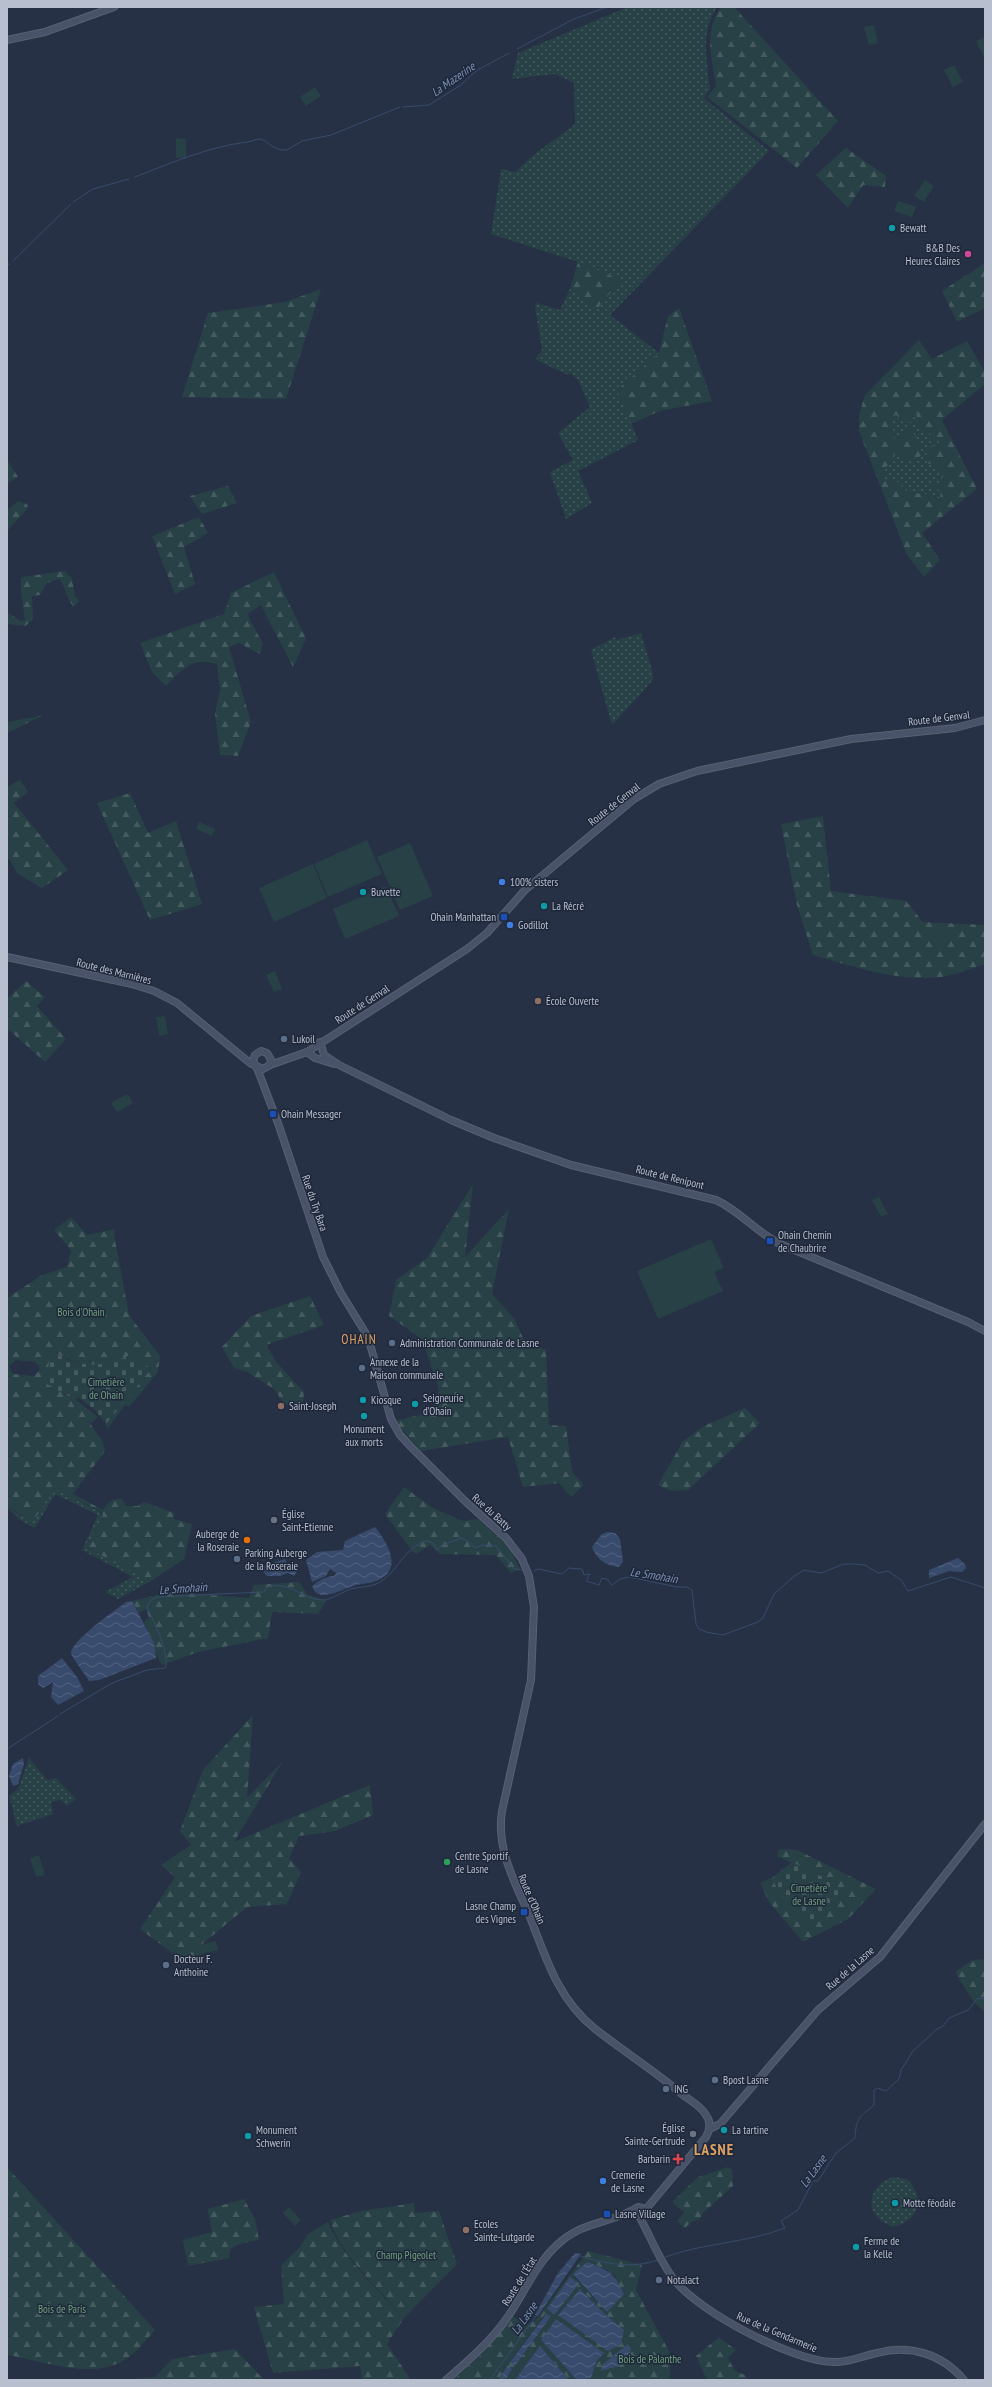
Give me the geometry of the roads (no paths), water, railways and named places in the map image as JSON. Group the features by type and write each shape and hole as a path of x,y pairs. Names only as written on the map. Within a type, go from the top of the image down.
{"main road":[{"path":"7,40 44,32 114,7"},
{"name":"Route de Genval","path":"268,1066 309,1050 467,949 487,933 525,890 634,800 659,784 697,771 851,739 963,727 985,720"},
{"name":"Route des Marnières","path":"7,957 132,984 154,991 177,1003 257,1068"},
{"name":"Route de Renipont","path":"319,1043 324,1055 339,1065 451,1120 494,1138 571,1165 716,1200 729,1207 761,1232 780,1244 968,1322 985,1331"},
{"name":"Route de Genval","path":"270,1057 286,1058 309,1050"},
{"name":"Route de Renipont","path":"309,1050 316,1058 339,1065"},
{"path":"243,1057 264,1052 270,1057 268,1066 257,1068 253,1060 254,1055"},
{"name":"Rue du Try Bara","path":"268,1066 263,1076 265,1084 323,1257 343,1297 360,1322 370,1342 385,1404 397,1430"},
{"name":"Rue du Try Bara","path":"257,1068 265,1084"},
{"name":"Rue du Batty","path":"397,1430 465,1501 504,1534 522,1559 531,1584"},
{"name":"Route d'Ohain","path":"531,1584 534,1607 532,1665 526,1707 501,1820 501,1842 504,1857 549,1968 568,2000 594,2028 700,2108 709,2121"},
{"name":"Rue de la Lasne","path":"709,2129 720,2124 818,2010 880,1957 985,1824"},
{"path":"640,2212 704,2140 709,2129 709,2121 722,2121"},
{"name":"Route de l'État","path":"446,2380 480,2351 498,2330 540,2265 557,2244 587,2225 640,2212"},
{"name":"Rue de la Gendarmerie","path":"640,2212 643,2223 669,2272 683,2289 728,2323 745,2332 806,2357 825,2362 852,2360 886,2351 914,2350 942,2361 964,2380"}],"water":[{"path":"375,1527 390,1551 392,1560 391,1567 387,1574 380,1579 369,1583 355,1585 325,1595 318,1594 312,1587 322,1579 334,1576 336,1573 330,1569 326,1576 312,1582 306,1560 317,1552 343,1550 345,1541"},
{"path":"608,1532 615,1533 620,1539 623,1562 619,1567 602,1561 596,1555 592,1547 602,1534"},
{"path":"958,1558 965,1564 966,1568 962,1572 949,1571 929,1578 929,1570"},
{"path":"285,1559 287,1563 291,1564 292,1568 298,1570 294,1576 288,1573 279,1576 267,1576 262,1570 264,1566"},
{"path":"132,1601 154,1643 156,1658 99,1680 89,1681 71,1654 74,1646 87,1632 104,1618 126,1602"},
{"path":"62,1658 77,1677 84,1691 58,1705 51,1697 53,1682 43,1688 38,1684 38,1676"},
{"path":"23,1758 24,1764 18,1784 13,1786 9,1776 13,1764"},
{"path":"575,2253 581,2254 538,2316 535,2315 558,2273"},
{"path":"587,2262 601,2267 610,2273 617,2281 624,2294 607,2312 573,2274"},
{"path":"570,2277 579,2284 554,2315 547,2309"},
{"path":"580,2289 606,2315 624,2330 621,2344 608,2351 558,2315"},
{"path":"546,2314 551,2316 515,2366 510,2362"},
{"path":"556,2319 604,2353 597,2360 591,2378 577,2380 541,2340"},
{"path":"628,2344 631,2349 627,2359 624,2362 601,2371 602,2365"},
{"path":"540,2346 569,2380 515,2380"},
{"path":"508,2365 512,2369 505,2380 498,2380"}],"waterway":[{"name":"La Mazerine","path":"517,49 574,19 607,7"},
{"name":"La Mazerine","path":"403,107 429,105 461,85 476,71 509,53"},
{"path":"135,177 204,152 232,144 258,139 265,141 278,149 287,150 302,141 331,135 400,107"},
{"path":"73,202 93,189 129,179"},
{"path":"13,261 71,204"},
{"name":"Le Smohain","path":"264,1592 268,1586 284,1586 313,1598 320,1600 329,1599 351,1589 373,1585 383,1580 406,1554 419,1544 427,1541 433,1543 437,1550 442,1545 462,1538 475,1548 482,1545 496,1546 514,1569 522,1570"},
{"name":"Le Smohain","path":"534,1571 538,1569 562,1574 569,1568 582,1569 584,1575 590,1574 586,1581 599,1585 602,1578 607,1579 612,1585 620,1579 629,1577 677,1587 687,1587 692,1590 696,1624 699,1629 706,1632 723,1635 758,1622 763,1618 774,1594 793,1577 804,1570 821,1573 844,1564 865,1565 878,1573 888,1571 901,1580 908,1591 951,1577 985,1588"},
{"name":"Le Smohain","path":"60,1714 112,1683 147,1670 165,1668 166,1655 164,1646 147,1607 151,1600 157,1597 262,1592"},
{"name":"Le Smohain","path":"7,1749 58,1716"},
{"name":"La Lasne","path":"665,2257 680,2252 755,2237 785,2228 781,2221 798,2210 813,2181 818,2181 836,2153 855,2138 858,2121 865,2112 874,2105 874,2090 878,2088 886,2091 899,2079 901,2070 913,2051 937,2029 943,2026 949,2018 968,2010 978,1998 985,1999"},
{"name":"La Lasne","path":"580,2256 609,2263 629,2265 648,2263 658,2260"},
{"name":"La Lasne","path":"490,2380 536,2316"}],"place":[{"name":"Bewatt","path":"892,228"},
{"name":"B&B Des Heures Claires","path":"968,254"},
{"name":"100% sisters","path":"502,882"},
{"name":"Buvette","path":"363,892"},
{"name":"La Récré","path":"544,906"},
{"name":"Ohain Manhattan","path":"504,917"},
{"name":"Godillot","path":"510,925"},
{"name":"École Ouverte","path":"538,1001"},
{"name":"Lukoil","path":"284,1039"},
{"name":"Ohain Messager","path":"273,1114"},
{"name":"Ohain Chemin de Chaubrire","path":"770,1241"},
{"name":"Administration Communale de Lasne","path":"392,1343"},
{"name":"Annexe de la Maison communale","path":"362,1368"},
{"name":"Kiosque","path":"363,1400"},
{"name":"Seigneurie d’Ohain","path":"415,1404"},
{"name":"Saint-Joseph","path":"281,1406"},
{"name":"Monument aux morts","path":"364,1416"},
{"name":"Église Saint-Etienne","path":"274,1520"},
{"name":"Auberge de la Roseraie","path":"247,1540"},
{"name":"Parking Auberge de la Roseraie","path":"237,1559"},
{"name":"Centre Sportif de Lasne","path":"447,1862"},
{"name":"Lasne Champ des Vignes","path":"524,1912"},
{"name":"Docteur F. Anthoine","path":"166,1965"},
{"name":"Bpost Lasne","path":"715,2080"},
{"name":"ING","path":"666,2089"},
{"name":"La tartine","path":"724,2130"},
{"name":"Église Sainte-Gertrude","path":"693,2134"},
{"name":"Monument Schwerin","path":"248,2136"},
{"name":"Barbarin","path":"678,2159"},
{"name":"Cremerie de Lasne","path":"603,2181"},
{"name":"Motte féodale","path":"895,2203"},
{"name":"Lasne Village","path":"607,2214"},
{"name":"Ecoles Sainte-Lutgarde","path":"466,2230"},
{"name":"Ferme de la Kelle","path":"856,2247"},
{"name":"Notalact","path":"659,2280"}],"district":[{"name":"OHAIN","path":"359,1339"},
{"name":"LASNE","path":"714,2149"}],"park label":[{"name":"Bois d'Ohain","path":"81,1312"},
{"name":"Cimetière de Ohain","path":"106,1388"},
{"name":"Cimetière de Lasne","path":"809,1894"},
{"name":"Champ Pigeolet","path":"406,2255"},
{"name":"Bois de Paris","path":"62,2309"},
{"name":"Bois de Palanthe","path":"650,2359"}]}
